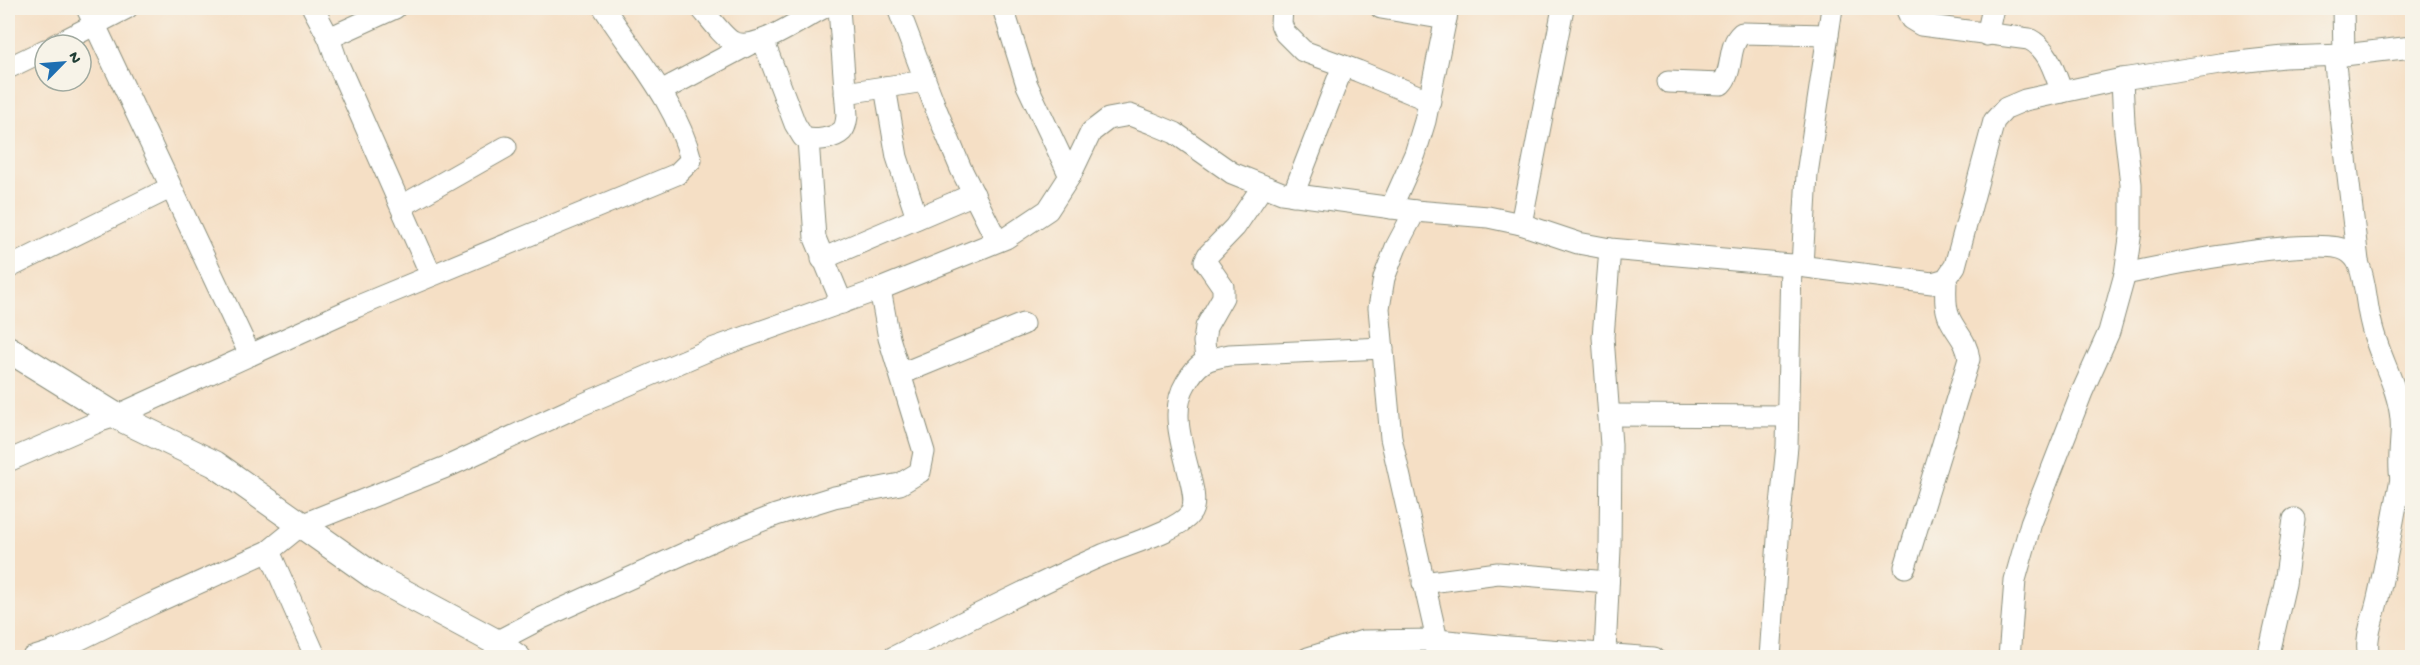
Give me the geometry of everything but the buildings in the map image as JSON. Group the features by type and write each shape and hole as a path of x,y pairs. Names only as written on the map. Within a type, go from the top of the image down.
{"street":[{"path":"70,33 92,16 127,8"},
{"path":"314,8 431,275"},
{"path":"329,38 395,8"},
{"path":"8,460 116,416 431,275 677,174 691,160 686,140 661,92 604,8"},
{"path":"701,8 732,42 755,43"},
{"path":"661,92 823,8"},
{"path":"808,139 838,134 843,130 847,116 839,8"},
{"path":"898,8 957,159 997,241"},
{"path":"1003,8 1027,85 1070,176"},
{"path":"1282,8 1281,24 1291,42 1303,51 1430,101"},
{"path":"1381,8 1447,13 1430,101 1415,154 1391,208"},
{"path":"1521,224 1563,8"},
{"path":"1770,657 1796,266 1832,8"},
{"path":"1906,8 1911,19 1921,25 2029,39 2039,44 2046,53 2062,92"},
{"path":"1987,35 1993,8"},
{"path":"2343,8 2339,55 2358,261 2363,276 2371,324 2389,372 2401,420 2398,461 2407,483 2369,630 2367,651 2369,657"},
{"path":"92,16 170,188 250,355"},
{"path":"1668,82 1720,84 1726,79 1735,39 1742,33 1828,35"},
{"path":"755,43 798,130 808,139 813,225 822,259 842,303"},
{"path":"1905,567 1969,358 1964,338 1948,316 1946,279 1955,266 1994,121 2006,108 2025,100 2122,79 2220,64 2412,47"},
{"path":"8,68 33,56"},
{"path":"1293,195 1343,66"},
{"path":"2009,657 2015,580 2031,523 2082,392 2109,332 2125,274 2131,231 2131,184 2122,79"},
{"path":"845,93 925,81"},
{"path":"885,87 897,157 917,218"},
{"path":"32,657 60,649 269,551 301,525 451,465 572,409 709,350 880,289 997,241 1048,210 1070,176 1091,132 1108,119 1130,115 1174,133 1232,173 1293,195 1414,211 1488,217 1521,224 1578,243 1610,249 1796,266 1911,282 1932,283 1946,279"},
{"path":"402,206 506,147"},
{"path":"1206,359 1204,342 1206,327 1223,297 1223,287 1205,261 1235,227 1263,186"},
{"path":"8,268 170,188"},
{"path":"822,259 974,194"},
{"path":"1414,211 1384,278 1379,308 1391,438 1436,649"},
{"path":"2125,274 2193,260 2282,248 2346,250 2358,261"},
{"path":"1605,652 1611,445 1604,337 1610,249"},
{"path":"496,642 542,618 725,535 776,515 834,497 900,484 920,472 924,452 889,338 880,289"},
{"path":"901,374 1023,324"},
{"path":"892,657 1097,557 1180,524 1192,513 1194,497 1180,442 1177,411 1182,389 1193,371 1206,359 1229,355 1383,348"},
{"path":"8,349 116,416 215,464 375,577 496,642 518,657"},
{"path":"1609,415 1787,416"},
{"path":"2268,657 2284,584 2294,519"},
{"path":"269,551 316,657"},
{"path":"1423,583 1498,573 1608,582"},
{"path":"1308,657 1363,641 1436,649 1509,647 1654,657"}]}
